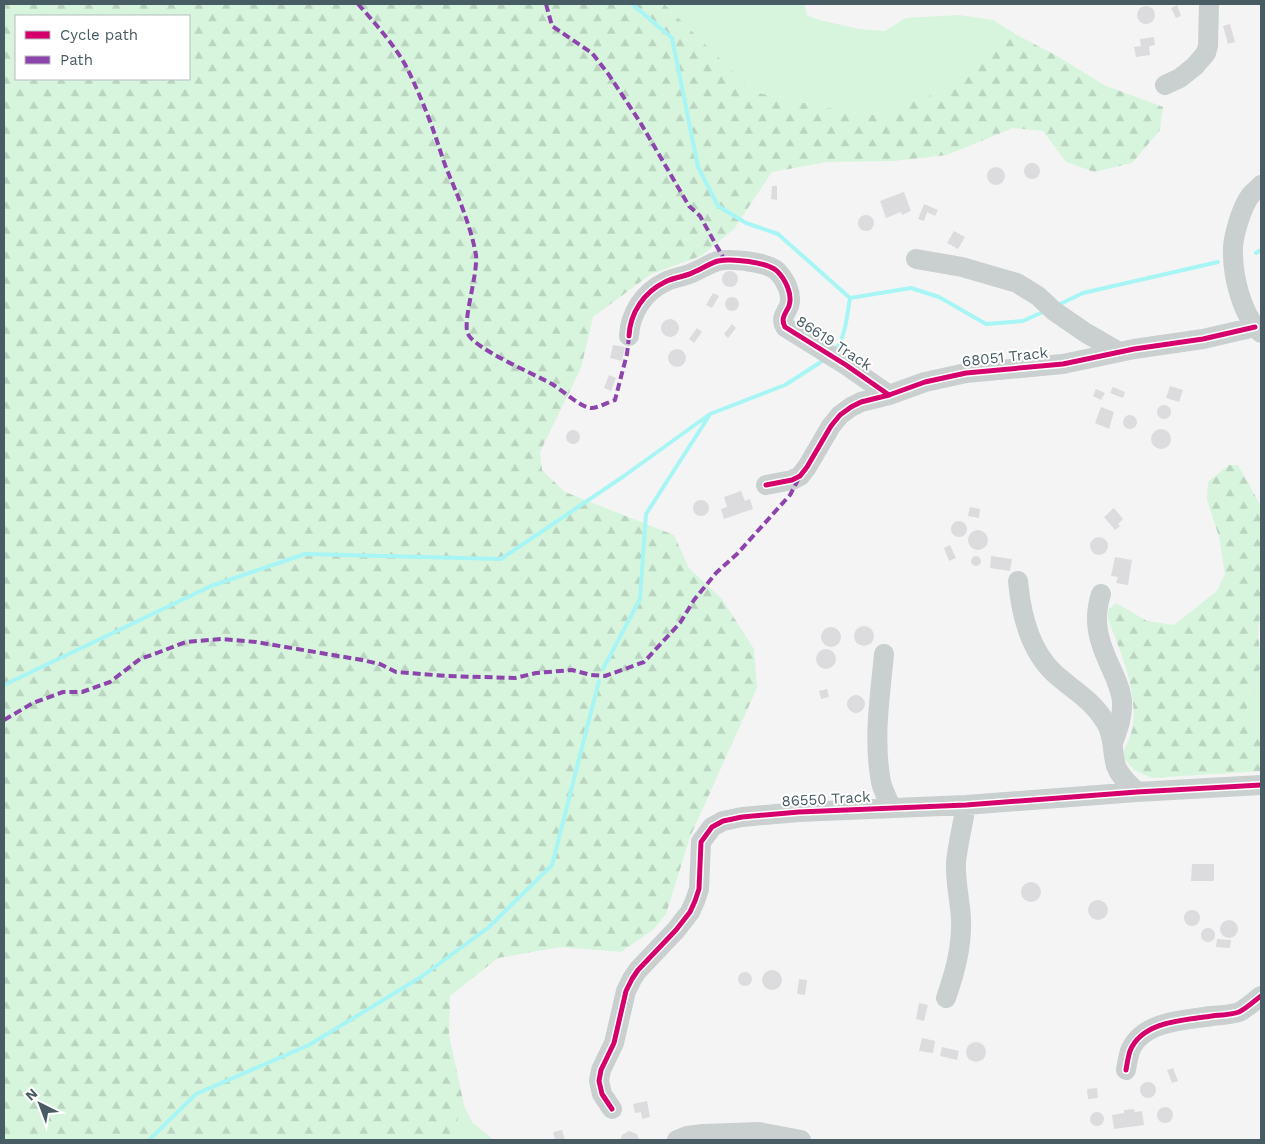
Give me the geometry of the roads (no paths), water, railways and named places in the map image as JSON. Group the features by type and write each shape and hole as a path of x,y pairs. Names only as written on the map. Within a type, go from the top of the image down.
{"street":[{"path":"1165,85 1180,78 1195,66 1206,53 1209,4"},
{"path":"1258,330 1240,300 1233,246 1240,218 1250,197 1261,185"},
{"path":"916,259 962,267 1017,283 1038,296 1086,333 1119,352"},
{"name":"86619 Track","path":"630,336 630,324 634,312 651,291 665,282 725,260 768,265 777,272 789,290 789,306 783,318 785,327 846,365 889,395"},
{"name":"68051 Track","path":"766,485 792,480 800,476 840,414 862,402 925,382 966,373 1063,364 1119,352 1258,330"},
{"path":"1018,581 1020,602 1026,628 1039,656 1053,672 1092,703 1108,726 1116,765 1124,779 1137,792"},
{"path":"1101,594 1096,621 1106,656 1119,685 1122,701 1121,721 1113,743"},
{"path":"884,654 877,742 882,784 891,808"},
{"name":"86550 Track","path":"612,1109 602,1094 599,1082 602,1070 614,1043 626,991 638,970 676,930 690,912 696,901 699,889 702,842 706,833 723,821 742,817 799,812 966,806 1137,792 1261,786"},
{"path":"946,998 956,969 961,943 956,862 966,806"},
{"path":"1126,1070 1130,1050 1135,1042 1157,1026 1233,1014 1246,1008 1261,996"},
{"path":"677,1140 687,1136 703,1134 758,1132 801,1140"}],"waterway":[{"path":"632,4 672,38 698,167 718,206 746,223 778,234 850,298"},
{"path":"1256,253 1261,250"},
{"path":"1056,306 1083,293 1218,262"},
{"path":"836,349 844,331 850,298 911,288 939,297 986,324 1023,321 1045,311"},
{"path":"4,685 211,586 305,554 501,559 624,476 710,414 785,385 821,362"},
{"path":"603,669 640,599 646,514 709,416"},
{"path":"149,1140 196,1094 309,1045 421,977 489,927 552,865 599,681"}]}
